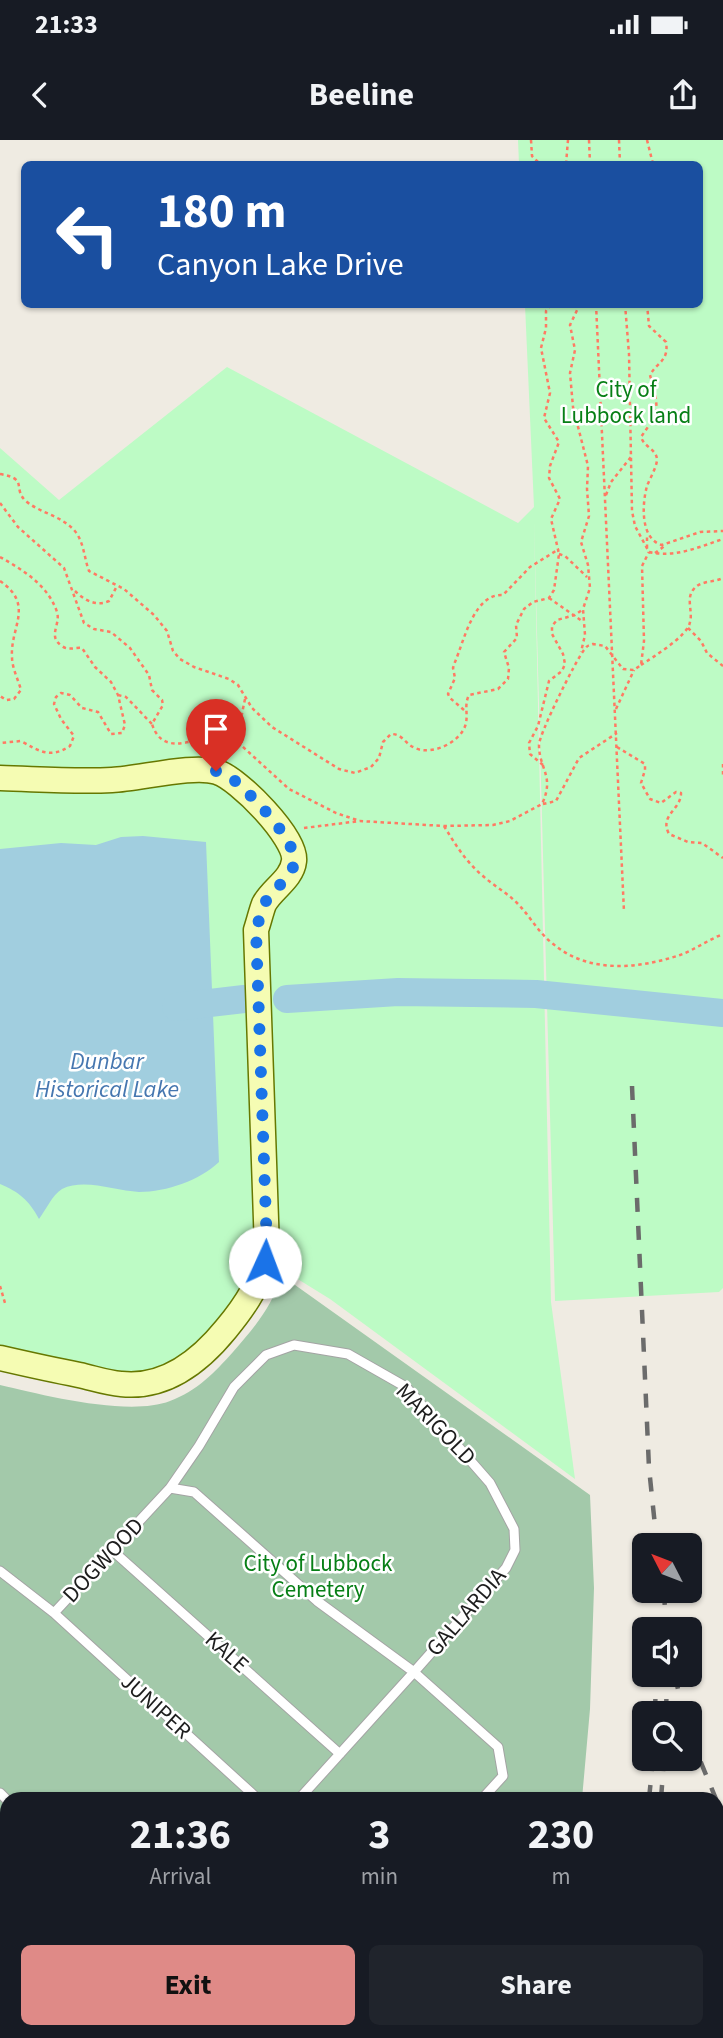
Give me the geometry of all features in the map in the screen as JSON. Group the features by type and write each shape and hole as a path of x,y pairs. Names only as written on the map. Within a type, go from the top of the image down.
{"street":[{"path":"0,778 113,780 190,771 216,771 233,780 280,828 294,852 294,863 289,875 264,904 256,930 267,1249 263,1269 252,1294 217,1340 195,1362 174,1375 149,1384 120,1384 0,1358"}],"lane":[{"name":"MARIGOLD","path":"170,1488 234,1387 266,1355 294,1345 321,1349 348,1354 405,1387 491,1483 514,1529 515,1550"},
{"name":"DOGWOOD","path":"0,1571 54,1613 170,1488"},
{"path":"170,1488 194,1492 317,1601 414,1672"},
{"name":"KALE","path":"113,1550 340,1754"},
{"name":"GALLARDIA","path":"305,1792 506,1568 515,1550"},
{"name":"JUNIPER","path":"54,1613 250,1792"},
{"name":"GALLARDIA","path":"414,1672 498,1747 503,1776 488,1792"}],"path":[{"path":"531,140 530,152 538,161"},
{"path":"566,161 568,140"},
{"path":"589,140 590,161"},
{"path":"619,140 620,161"},
{"path":"647,140 652,161"},
{"path":"0,474 15,478 25,501 73,528 84,549 89,571 117,586 154,615 167,631 173,651 180,659 238,685 245,699 272,727 339,769 355,773 365,771 376,764 383,742 391,734 400,735 415,749 428,751 446,746 465,727 469,695 498,689 508,679 509,668 504,652 517,638 516,625 519,615 533,602 549,598 554,590 559,552 551,519 559,504 560,495 549,478 550,466 559,442 544,418 550,393 541,348 547,328 546,311 549,308"},
{"path":"542,804 548,786 539,744 580,656 585,635 583,609 589,595 588,565 581,542 589,516 589,466 574,414 570,373 575,350 570,325 578,308"},
{"path":"596,308 624,912"},
{"path":"625,308 632,510 635,526 648,550 655,553 692,550 723,539"},
{"path":"641,665 644,640 642,566 648,550 645,495 657,459 641,438 657,414 650,375 665,358 667,350 666,342 649,326 647,308"},
{"path":"605,499 611,482 631,456"},
{"path":"0,503 18,527 60,563 84,623 93,629 111,632 117,636 130,648 149,675 152,690 162,700 163,705 152,724"},
{"path":"655,553 666,545 693,534 723,531"},
{"path":"647,534 655,543 666,545"},
{"path":"559,552 586,575 588,580"},
{"path":"466,713 449,694 455,678 453,668 475,612 491,596 503,595 530,567 559,552"},
{"path":"0,558 34,578 48,595 58,613 54,632 56,640 67,649 82,648 95,667 111,681 118,695 125,725 119,734 111,734 98,712 82,708 69,695 61,693 54,704 74,736 70,746 62,751 46,753 36,751 20,741 0,743"},
{"path":"616,710 634,670 660,653 688,628 693,590 700,584 723,578"},
{"path":"0,580 9,587 19,607 20,618 12,657 21,690 14,699 6,700 0,696"},
{"path":"72,588 82,597 98,604 109,601 117,586"},
{"path":"549,598 582,621"},
{"path":"546,767 529,751 549,681 565,664 551,630 557,620 575,615 583,609"},
{"path":"688,628 701,641 707,653 723,666"},
{"path":"585,635 593,644"},
{"path":"580,656 593,644 605,646 623,669 634,670"},
{"path":"118,695 126,697 152,724 157,735 169,742 197,741 224,734 237,740 289,789 335,813 360,821"},
{"path":"243,746 238,733 245,699"},
{"path":"280,828 297,829 360,821 493,825 510,821 542,804 556,801 579,758 617,733"},
{"path":"617,747 645,764 641,783 650,799 661,803 676,792 681,793 681,801 665,825 669,834 688,842 702,843 723,858"},
{"path":"723,764 723,775"},
{"path":"444,825 470,864 513,899 528,914 539,932 554,946 579,959 603,966 642,965 683,954 723,934"},
{"path":"0,1286 5,1303"}],"green space":[{"name":"City of Lubbock land","path":"518,140 723,140 723,1288 719,1292 555,1301 534,520 551,1302 575,1479 330,1299 283,1270 254,1263 245,1286 197,1346 159,1371 127,1374 0,1347 0,448 59,500 227,367 518,523 534,507 525,308 703,308 703,161 519,161"},
{"name":"City of Lubbock Cemetery","path":"281,1275 590,1495 594,1588 590,1709 583,1792 0,1792 0,1385 62,1399 110,1406 132,1407 170,1401 197,1386 233,1352 268,1307"}],"water":[{"name":"Dunbar Historical Lake","path":"143,836 206,842 219,1162 193,1179 161,1190 139,1192 90,1185 71,1186 55,1195 39,1219 23,1197 0,1184 0,849 61,843 96,845 121,837"}],"waterway":[{"path":"287,999 398,992 536,994 723,1013"},
{"path":"176,1007 244,999"}],"railway":[{"path":"632,1086 649,1468 656,1533"},
{"path":"665,1603 665,1617"},
{"path":"655,1701 656,1687"},
{"path":"666,1701 667,1687"},
{"path":"678,1687 680,1701"},
{"path":"702,1765 713,1792"},
{"path":"650,1792 652,1771"},
{"path":"662,1792 663,1771"}],"route":[{"path":"216,771 233,780 280,828 294,852 294,863 289,875 264,904 256,930 267,1249 265,1262"}]}
